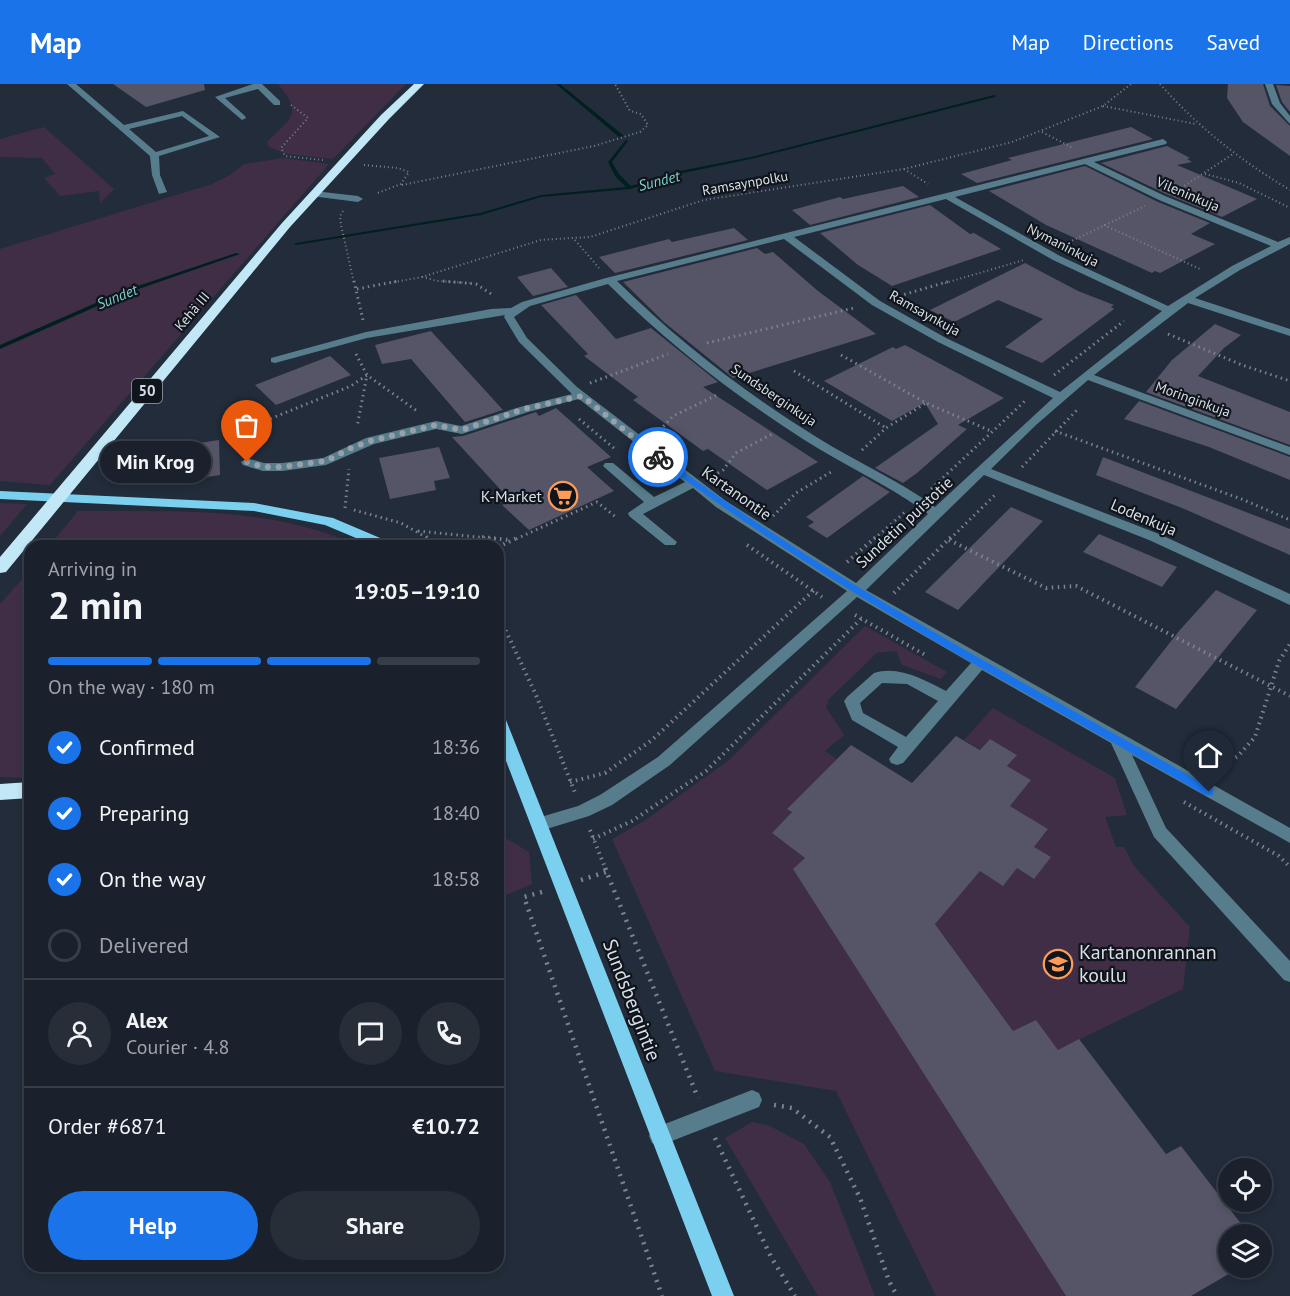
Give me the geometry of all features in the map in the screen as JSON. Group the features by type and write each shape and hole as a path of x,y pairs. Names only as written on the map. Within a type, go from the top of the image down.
{"highway":[{"name":"Kehä III","path":"0,568 238,281 314,194 419,84"},
{"path":"0,792 24,790"}],"main road":[{"path":"0,495 254,507 328,521 373,540"},
{"name":"Sundsbergintie","path":"504,735 723,1296"}],"street":[{"path":"71,84 154,155 156,175 162,192"},
{"path":"234,84 242,91"},
{"path":"1269,84 1276,104 1290,121"},
{"path":"242,118 219,97 258,85 277,103"},
{"path":"123,128 183,113 216,137 154,155"},
{"path":"275,360 366,335 491,312 513,311 526,304 610,280 1163,142"},
{"name":"Vileninkuja","path":"1091,161 1162,198 1285,243"},
{"path":"314,194 358,199"},
{"name":"Nymaninkuja","path":"949,197 1046,254 1169,310"},
{"name":"Ramsaynkuja","path":"786,236 876,303 942,340 1062,398"},
{"name":"Sundetin puistotie","path":"540,824 583,812 606,800 664,761 856,591 1032,422 1086,376 1169,310 1236,268 1285,243"},
{"name":"Sundsberginkuja","path":"610,280 649,320 734,388 841,458 919,501 936,514"},
{"path":"1186,299 1290,333"},
{"name":"Kartanontie","path":"513,311 509,317 523,340 577,392 721,504 881,606 1290,836"},
{"name":"Moringinkuja","path":"1086,376 1290,451"},
{"path":"247,462 263,467 282,467 326,461 351,448 436,425 462,430 577,392"},
{"path":"609,466 653,502"},
{"name":"Lodenkuja","path":"983,470 1154,537 1290,600"},
{"path":"670,542 634,513 695,484"},
{"path":"897,759 980,662"},
{"path":"908,746 857,716 852,701 879,677 910,679 948,699"},
{"path":"1118,741 1160,832 1290,974"},
{"path":"659,1136 752,1100"}],"path":[{"path":"366,335 341,225 340,216 345,208 358,199 401,185 594,146 640,132 648,125 641,114 630,111 615,84"},
{"name":"Ramsaynpolku","path":"357,290 422,277 541,240 590,237 704,200 904,169 1012,142 1103,106 1131,84"},
{"path":"1160,84 1196,124 1233,154 1290,190"},
{"path":"286,101 308,118 281,148 285,156 301,158"},
{"path":"1103,106 1196,124"},
{"path":"1042,132 1091,161"},
{"path":"908,302 898,296 1046,254 1162,198 1205,174 1233,154"},
{"path":"389,167 410,172 409,178 401,185"},
{"path":"1205,174 1239,182 1290,208"},
{"path":"1104,225 1200,269"},
{"path":"574,239 610,280"},
{"path":"422,277 427,281 455,280 486,288 495,298"},
{"path":"577,392 683,349 876,303"},
{"path":"1176,328 1168,334 1242,365 1290,381"},
{"path":"841,355 926,403 991,432"},
{"path":"362,365 367,375 436,425"},
{"path":"794,371 886,428"},
{"path":"244,429 351,386 367,375"},
{"path":"367,375 359,420 351,448 345,508 401,523 430,540"},
{"path":"881,606 1009,480 1103,382"},
{"path":"637,440 662,428 673,416 734,388"},
{"path":"1009,414 1244,500 1290,520"},
{"path":"695,484 723,470 736,453 790,424"},
{"path":"504,544 597,502 630,530 645,522"},
{"path":"414,531 501,540"},
{"path":"504,540 511,541"},
{"path":"949,540 1046,588 1076,586 1290,696"},
{"name":"Sundsbergintie","path":"795,1296 771,1257 706,1119 593,839 632,821 706,771 862,619 881,606"},
{"path":"504,627 536,695 570,782"},
{"path":"1195,783 1238,756 1256,738 1270,685 1279,661 1290,644"},
{"path":"524,897 662,1296"},
{"path":"752,1100 792,1108 830,1137 860,1198 889,1281 897,1296"}],"shaded area":[{"path":"278,84 406,84 333,159 287,154 269,147 267,142 288,121 292,109 286,94"},
{"path":"44,127 114,189 100,203 99,191 60,196 44,178 55,174 42,158 0,157 0,139"},
{"path":"283,158 329,164 50,485 0,481 0,249 212,184 230,175 244,164"},
{"path":"0,503 27,504 0,536"},
{"path":"78,511 185,512 256,517 291,523 343,540 54,540"},
{"path":"24,577 24,778 0,777 0,604"},
{"path":"865,626 947,672 941,679 902,665 896,651 877,653 829,699 826,707 844,735 825,751 837,759 788,808 792,812 772,833 805,858 794,869 1066,1296 936,1296 836,1091 715,1071 612,839 644,821 729,760"},
{"path":"993,708 1115,778 1127,815 1105,817 1116,847 1124,847 1134,866 1190,927 1183,989 1058,1050 1036,1020 1013,1031 924,908 964,861 1017,868 1034,879 1050,857 1034,847 1048,829 1010,806 1031,780 1007,766 1016,754 990,739 980,749 964,740"},
{"path":"504,837 529,852 532,884 504,896"},
{"path":"752,1122 768,1125 804,1144 830,1182 875,1296 818,1296 725,1138"}],"building":[{"path":"113,84 204,84 205,90 146,107"},
{"path":"1228,84 1263,84 1270,106 1290,126 1290,156 1243,122 1227,98"},
{"path":"1276,85 1290,86 1290,112 1282,102"},
{"path":"1131,127 1153,139 977,183 961,174 1012,160 1008,158"},
{"path":"1167,146 1190,158 1187,159 1192,162 1177,165 1257,199 1222,217 1166,194 1101,163"},
{"path":"1085,166 1158,202 1210,223 1191,234 1215,244 1160,273 1155,271 1152,273 1046,225 989,191"},
{"path":"903,186 919,197 810,225 792,210 840,197 843,199"},
{"path":"930,205 970,234 974,233 1001,249 892,286 858,265 820,233"},
{"path":"734,228 748,240 615,273 599,257 669,239 672,242"},
{"path":"757,248 765,254 773,252 818,291 876,334 733,378 665,323 623,282"},
{"path":"1025,263 1078,291 1114,305 1111,307 1114,309 1042,363 1005,347 1043,319 998,300 954,322 930,310"},
{"path":"551,268 568,287 533,296 517,277"},
{"path":"576,295 616,339 651,328 718,382 703,387 818,462 767,490 708,449 703,451 633,400 638,397 584,356 588,354 541,305"},
{"path":"1215,324 1241,335 1224,348 1198,376 1290,412 1290,445 1146,392 1172,360"},
{"path":"431,331 503,410 465,422 411,359 382,364 375,345"},
{"path":"905,345 1004,398 958,425 967,429 903,483 875,468 938,424 925,403 892,421 824,381 893,347 896,349"},
{"path":"330,356 351,375 276,405 255,385"},
{"path":"1139,401 1290,457 1290,480 1209,447 1124,419"},
{"path":"556,408 611,457 587,467 614,491 529,530 502,505 511,501 452,437 463,436 536,412 539,416"},
{"path":"219,440 220,475 186,480 186,445"},
{"path":"439,447 450,478 434,481 436,490 390,499 379,458"},
{"path":"1103,457 1290,529 1290,555 1182,508 1096,475"},
{"path":"863,476 890,492 827,538 808,526 814,522 806,517"},
{"path":"1011,507 1043,521 958,610 925,592"},
{"path":"1099,534 1177,567 1162,587 1083,552"},
{"path":"1216,590 1257,610 1176,709 1135,687 1179,631"},
{"path":"956,736 980,750 990,739 1017,755 1007,766 1031,780 1010,806 1048,829 1034,847 1051,857 1034,879 1017,868 1003,886 980,871 935,924 1013,1031 1036,1020 1058,1050 1079,1039 1166,1154 1181,1146 1218,1194 1218,1212 1232,1212 1241,1224 1218,1224 1218,1278 1222,1278 1191,1296 1066,1296 793,869 805,858 772,833 792,812 787,809 851,745 912,783"}],"waterway":[{"path":"558,84 621,136"},
{"name":"Sundet","path":"630,188 682,172 751,158 994,96"},
{"path":"626,141 610,162 617,175 630,188"},
{"name":"Sundet","path":"296,244 481,214 541,196 630,188"},
{"name":"Sundet","path":"0,347 125,292 238,254"}],"way so far":[{"path":"247,462 263,467 282,467 326,461 370,441 436,425 462,430 524,409 582,396 658,457"}],"place":[{"name":"Min Krog","path":"247,462"},
{"name":"K-Market","path":"563,496"},
{"name":"Kartanonrannan koulu","path":"1058,964"}],"route":[{"path":"658,457 721,504 831,576 1209,792"}]}
